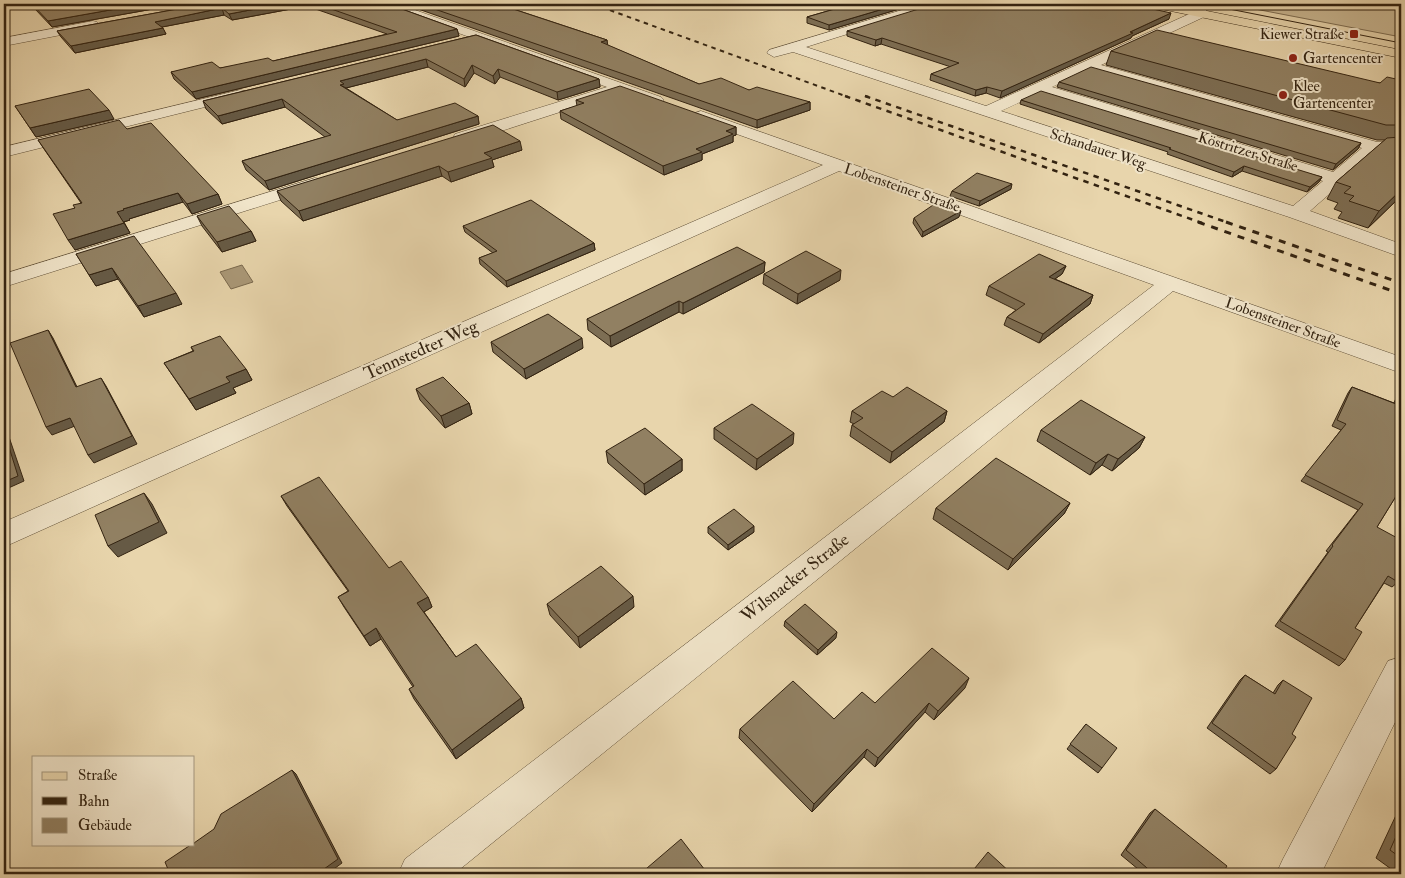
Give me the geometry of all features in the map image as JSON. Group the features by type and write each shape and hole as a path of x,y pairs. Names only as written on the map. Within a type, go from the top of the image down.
{"main road":[{"path":"1156,4 1401,54"}],"street":[{"name":"Lobensteiner Straße","path":"396,6 424,4"},
{"path":"774,53 933,4"},
{"name":"Lobensteiner Straße","path":"396,6 1401,365"},
{"path":"986,112 1202,13"},
{"path":"4,42 101,24"},
{"path":"450,43 479,36"},
{"name":"Schandauer Weg","path":"795,48 1296,213 1401,251"},
{"path":"1087,65 1376,147 1401,146"},
{"path":"442,144 621,87"},
{"name":"Köstritzer Straße","path":"1039,88 1336,179"},
{"path":"4,152 256,90"},
{"path":"1161,125 1175,116"},
{"path":"1296,213 1368,152"},
{"name":"Tennstedter Weg","path":"4,535 838,165"},
{"path":"4,280 332,178"},
{"name":"Wilsnacker Straße","path":"420,874 1170,283"},
{"path":"1298,874 1401,673"}],"shaded area":[{"path":"1237,4 1401,4 1401,37 1255,9"},
{"path":"242,265 253,282 231,289 220,272"}],"building":[{"path":"32,4 144,4 48,21"},
{"path":"205,4 282,4 229,14 222,8 155,22 163,28 71,46 57,31"},
{"path":"317,4 388,4 457,29 192,92 171,72 212,62 220,68 268,58 273,61 397,32"},
{"path":"420,4 498,4 607,40 601,42 699,84 721,78 749,90 757,87 810,102 757,120"},
{"path":"852,4 900,4 829,25 807,17"},
{"path":"935,4 1130,4 1171,13 1130,32 1133,33 1002,91 987,87 976,90 931,74 959,63 882,38 876,40 847,31"},
{"path":"1157,30 1380,83 1387,77 1396,79 1401,76 1401,125 1386,125 1111,51"},
{"path":"476,35 599,79 557,92 498,69 493,76 472,65 464,79 426,59 340,81 344,84 340,85 397,120 455,103 478,116 265,181 242,161 331,135 282,99 218,116 203,101"},
{"path":"1091,67 1361,143 1336,164 1059,82"},
{"path":"620,86 736,127 726,131 733,134 696,149 702,152 663,166 560,111 584,103 576,100"},
{"path":"89,89 109,110 30,128 15,106"},
{"path":"1041,91 1322,177 1310,187 1244,166 1234,172 1169,149 1171,148 1021,100"},
{"path":"119,120 127,129 151,123 218,194 187,204 178,193 123,209 117,212 124,223 68,240 53,214 75,208 73,205 82,203 38,140"},
{"path":"493,125 520,141 484,153 492,158 448,172 439,166 299,211 277,191"},
{"path":"1401,137 1401,190 1379,211 1349,201 1354,196 1344,193 1351,187 1336,182 1387,138"},
{"path":"977,173 1012,184 980,201 952,191"},
{"path":"531,200 594,243 506,281 479,258 497,251 463,226"},
{"path":"936,203 961,211 923,232 914,218"},
{"path":"229,206 251,231 217,242 197,216"},
{"path":"134,236 176,293 138,306 112,268 89,275 76,254"},
{"path":"737,247 765,262 683,303 679,301 610,336 587,319"},
{"path":"806,251 841,270 798,294 764,274"},
{"path":"1039,254 1066,266 1049,277 1093,295 1043,334 1007,317 1025,304 989,286"},
{"path":"548,314 582,338 524,369 491,342"},
{"path":"48,330 76,387 101,378 132,436 88,455 70,418 46,427 10,343"},
{"path":"220,336 246,369 226,377 230,382 189,399 164,363 194,351 191,347"},
{"path":"443,377 469,403 441,416 416,389"},
{"path":"907,387 947,411 892,452 852,425 863,418 852,411 882,391 893,397"},
{"path":"1352,387 1396,404 1401,390 1401,488 1377,527 1401,540 1401,576 1398,582 1388,576 1355,628 1362,632 1345,660 1280,621 1332,545 1363,504 1305,475 1346,424 1337,420"},
{"path":"1081,400 1145,437 1118,459 1108,454 1096,463 1041,430"},
{"path":"752,404 794,433 757,459 714,428"},
{"path":"645,428 682,459 644,484 606,451"},
{"path":"4,431 18,476 4,482"},
{"path":"996,458 1070,503 1013,559 936,508"},
{"path":"319,477 389,568 401,561 428,597 417,603 456,657 476,644 521,698 452,750 409,689 414,686 376,628 364,636 338,597 349,591 281,496"},
{"path":"144,493 159,522 108,546 95,515"},
{"path":"734,509 754,526 728,545 708,527"},
{"path":"601,566 633,596 578,637 547,604"},
{"path":"805,604 837,632 818,650 785,621"},
{"path":"932,648 969,678 938,711 929,703 878,758 867,749 814,804 740,729 793,681 834,719 862,692 875,703"},
{"path":"1245,675 1275,694 1283,680 1312,698 1292,734 1296,737 1276,769 1212,723"},
{"path":"1086,724 1117,748 1102,768 1070,744"},
{"path":"292,770 338,859 317,874 170,874 165,862 189,846 195,846 195,842 214,829 221,814"},
{"path":"1155,809 1227,866 1222,874 1154,874 1126,850"},
{"path":"1401,825 1401,858 1390,850"},
{"path":"681,839 708,874 640,874"},
{"path":"988,852 1012,874 970,874"}],"tram line":[{"path":"1204,4 1401,43"}],"railway":[{"path":"593,4 848,97"},
{"path":"845,96 1202,223"},
{"path":"869,97 865,96 1229,223"},
{"path":"1198,222 1401,294"},
{"path":"1226,222 1401,283"}],"place":[{"name":"Kiewer Straße","path":"1354,34"},
{"name":"Gartencenter","path":"1293,58"},
{"name":"Klee Gartencenter","path":"1283,95"}]}
